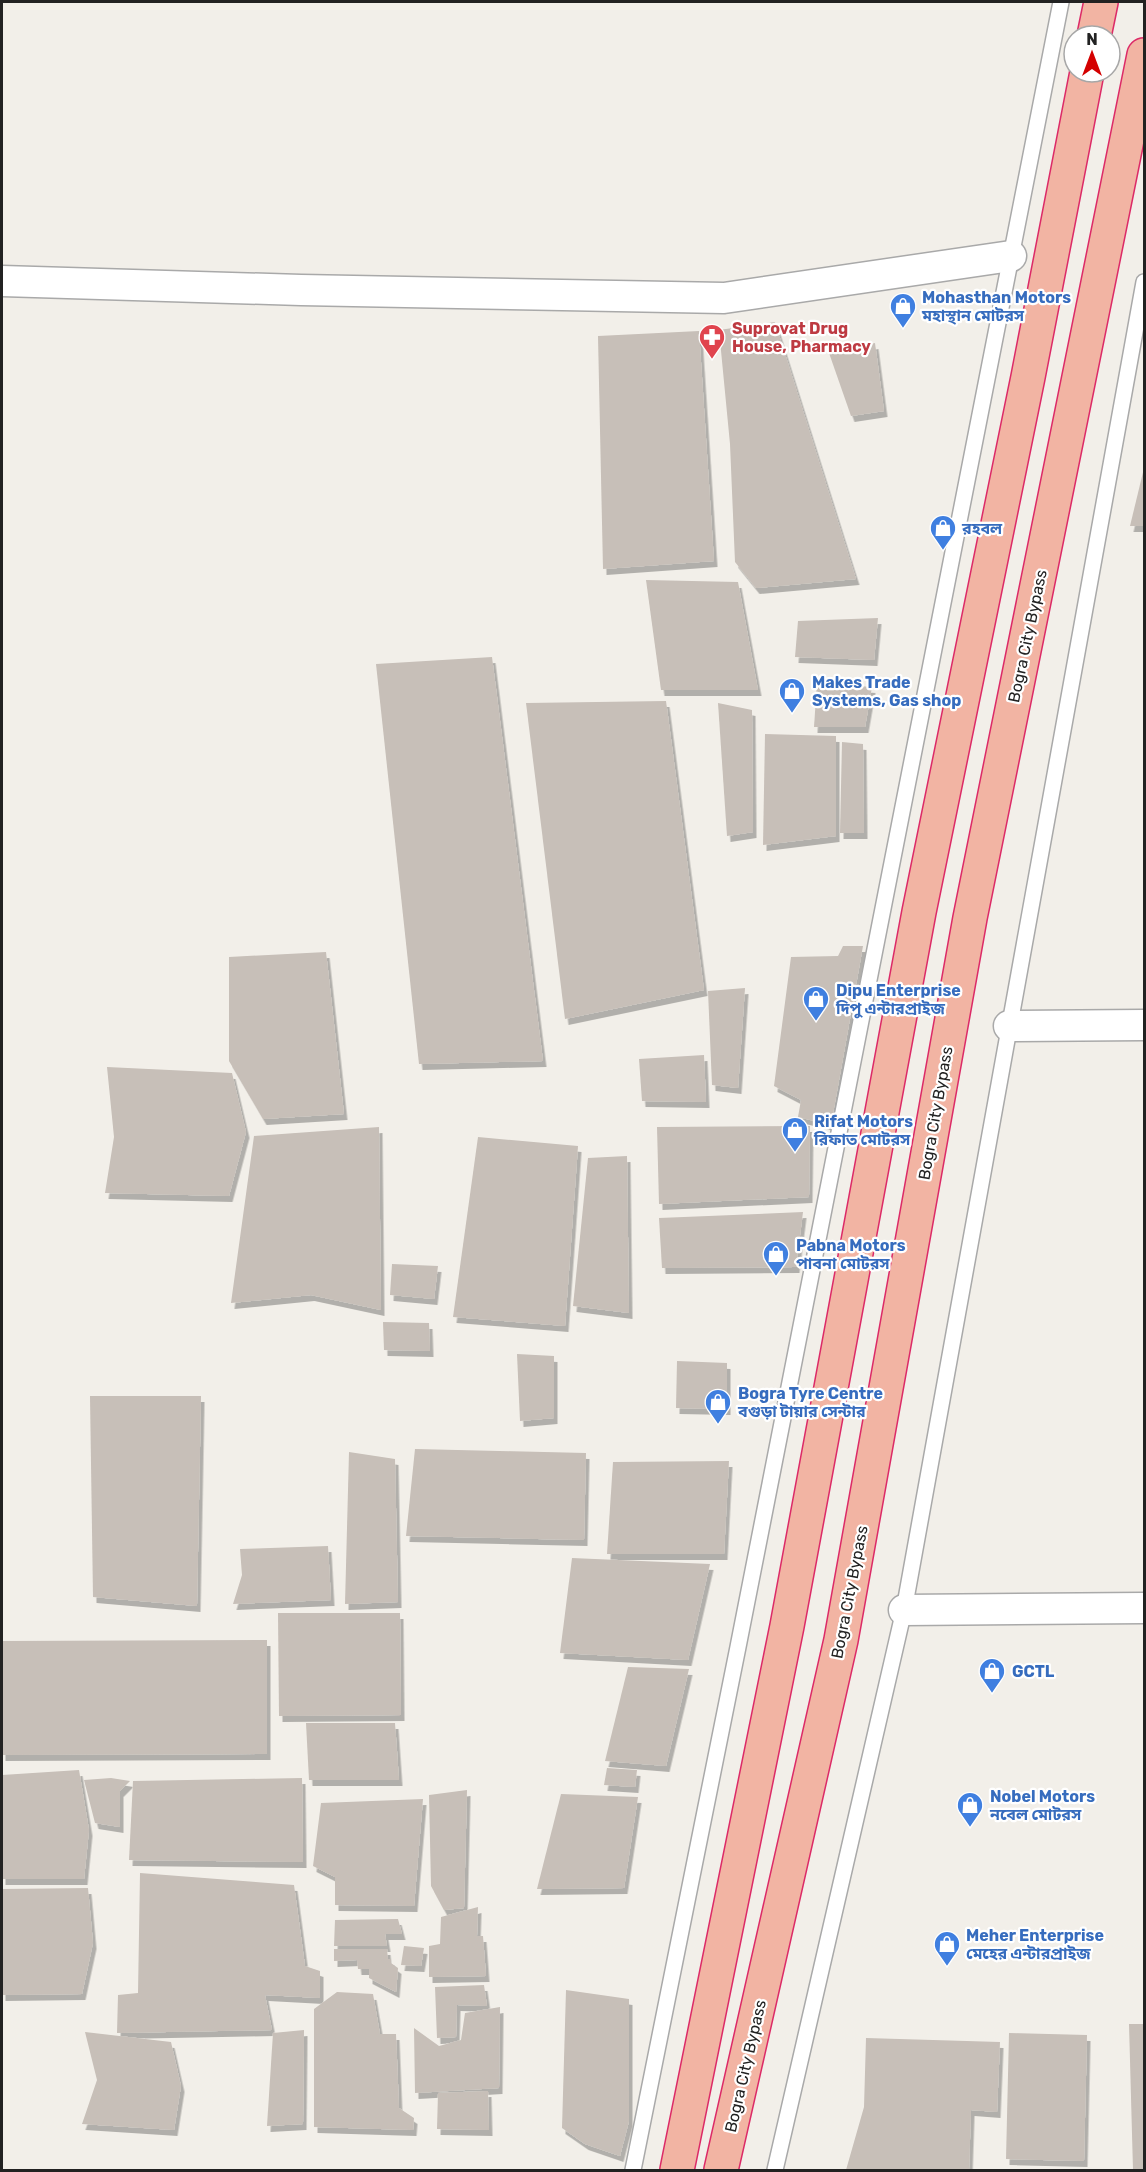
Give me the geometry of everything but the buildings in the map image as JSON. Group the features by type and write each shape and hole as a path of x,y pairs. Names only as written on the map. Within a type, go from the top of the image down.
{"highway":[{"path":"1096,24 1101,2"},
{"name":"Bogra City Bypass","path":"721,2170 841,1640 970,918 1144,55"},
{"path":"677,2170 787,1626 919,912 1029,377 1085,84"}],"street":[{"path":"2,281 301,290 724,298 1011,256"},
{"path":"1010,1026 1144,1025"},
{"path":"904,1610 1144,1608"}],"lane":[{"path":"633,2170 741,1636 1061,2"},
{"path":"775,2170 904,1610 1144,282"}],"place":[{"name":"Mohasthan Motors মহাস্থান মোটরস","path":"903,329"},
{"name":"Suprovat Drug House, Pharmacy","path":"712,360"},
{"name":"রহবল","path":"943,551"},
{"name":"Makes Trade Systems, Gas shop","path":"792,714"},
{"name":"Dipu Enterprise দিপু এন্টারপ্রাইজ","path":"816,1022"},
{"name":"Rifat Motors রিফাত মোটরস","path":"795,1153"},
{"name":"Pabna Motors পাবনা মোটরস","path":"776,1277"},
{"name":"Bogra Tyre Centre বগুড়া টায়ার সেন্টার","path":"718,1425"},
{"name":"GCTL","path":"992,1694"},
{"name":"Nobel Motors নবেল মোটরস","path":"970,1828"},
{"name":"Meher Enterprise মেহের এন্টারপ্রাইজ","path":"947,1967"}]}
